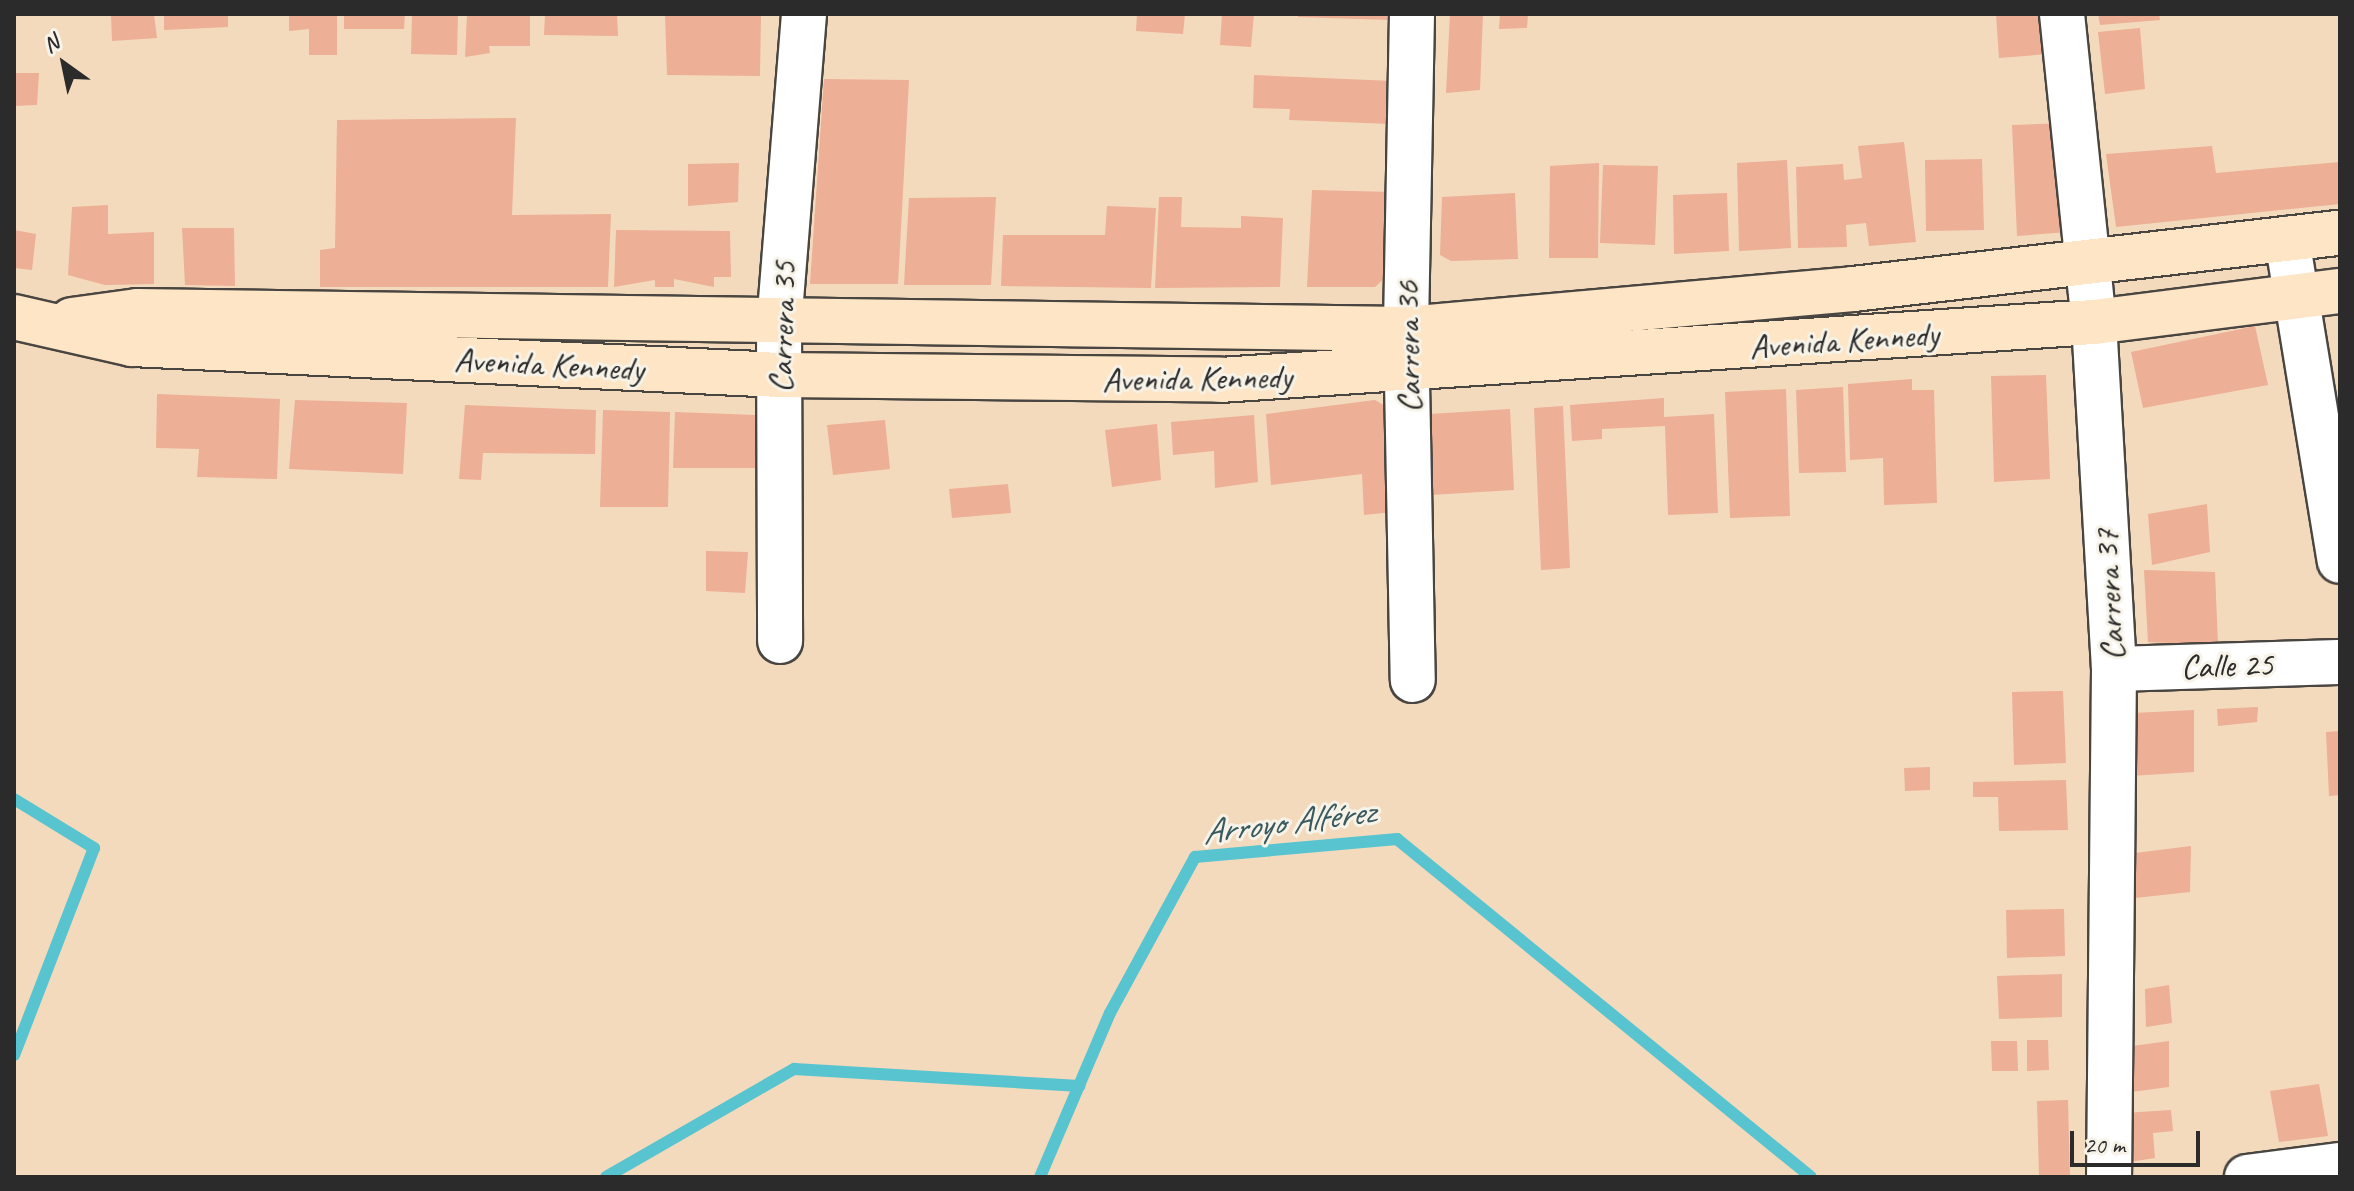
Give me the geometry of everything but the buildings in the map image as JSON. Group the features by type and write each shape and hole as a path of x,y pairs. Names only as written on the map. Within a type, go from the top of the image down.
{"main road":[{"name":"Avenida Kennedy","path":"34,320 132,344 502,340 779,325 1406,329 2088,265 2340,233"},
{"path":"1853,289 1855,339"},
{"name":"Avenida Kennedy","path":"502,340 779,375 1220,380 1408,372 2094,322 2340,291"},
{"path":"1636,309 1638,355"},
{"path":"995,326 996,379"},
{"path":"1220,327 1220,380"}],"street":[{"name":"Carrera 35","path":"780,641 779,325 804,14"},
{"name":"Carrera 36","path":"1412,14 1406,329 1413,680"},
{"name":"Carrera 37","path":"2062,14 2094,322 2114,669 2109,1177"},
{"path":"2287,239 2340,561"},
{"name":"Calle 25","path":"2114,669 2340,662"},
{"path":"2247,1177 2340,1165"}],"waterway":[{"path":"14,799 94,848 14,1055"},
{"name":"Arroyo Alférez","path":"1040,1177 1110,1013 1195,857 1397,839 1811,1177"},
{"path":"606,1177 794,1069 1079,1086"}]}
